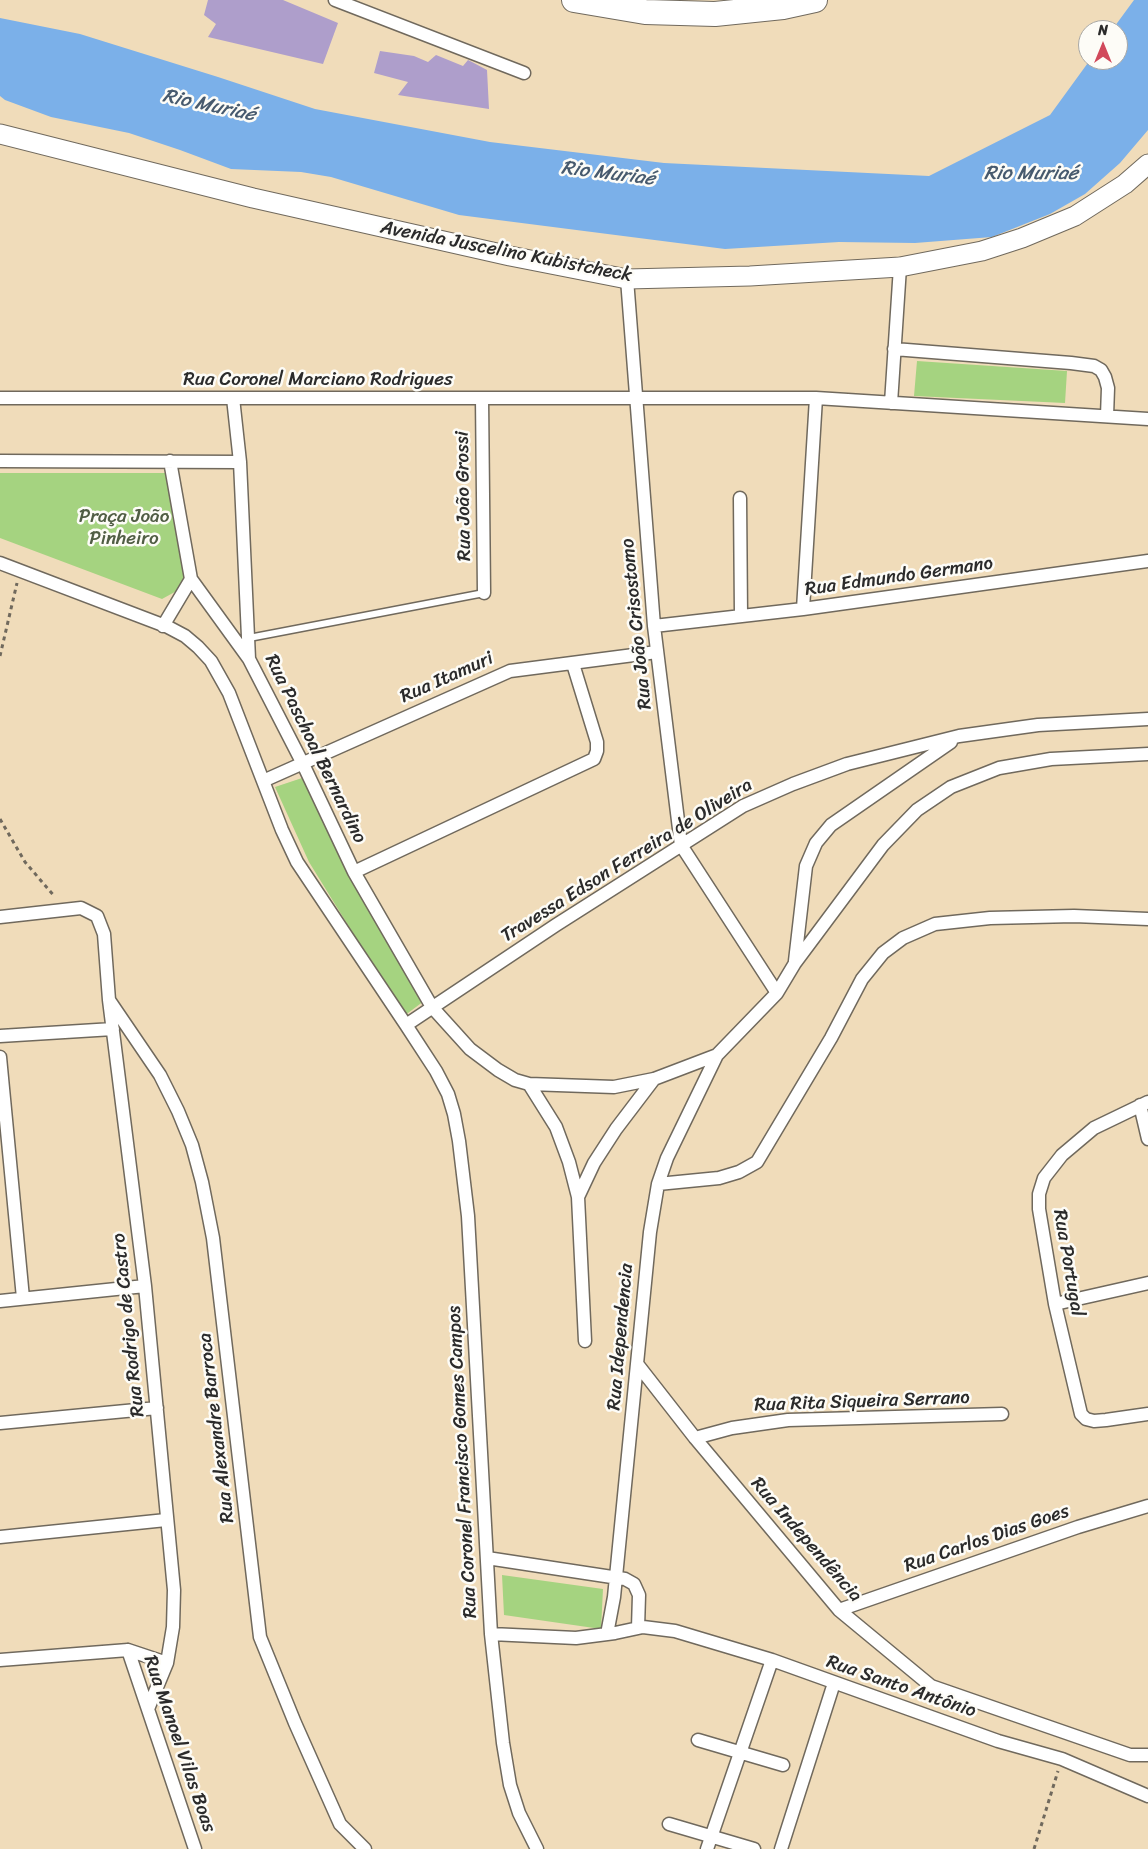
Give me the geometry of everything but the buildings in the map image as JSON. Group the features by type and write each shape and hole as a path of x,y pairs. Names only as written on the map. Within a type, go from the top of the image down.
{"highway":[{"path":"574,0 645,12 715,14 783,7 815,0"}],"street":[{"path":"335,0 524,73"},
{"name":"Avenida Juscelino Kubistcheck","path":"0,134 253,198 510,256 627,279 750,276 900,266 982,251 1022,238 1076,216 1125,184 1148,164"},
{"path":"891,403 900,266"},
{"name":"Rua João Crisostomo","path":"627,279 654,626 681,845"},
{"path":"894,349 1072,362 1094,366 1101,370 1108,388 1107,416"},
{"name":"Rua Coronel Marciano Rodrigues","path":"0,398 816,398 1148,419"},
{"name":"Rua Paschoal Bernardino","path":"233,398 240,462 249,659 303,764 354,872 432,1007 470,1049 498,1070 515,1080 529,1084 614,1087 654,1079 717,1055"},
{"name":"Rua João Grossi","path":"482,398 484,593"},
{"path":"803,609 816,398"},
{"path":"0,461 240,462"},
{"path":"170,461 191,580 249,659"},
{"path":"740,498 740,615"},
{"name":"Rua Edmundo Germano","path":"654,626 803,609 1148,561"},
{"path":"0,563 185,636 211,661 230,693 263,781 297,862 406,1025"},
{"path":"163,626 191,580"},
{"name":"Rua Itamuri","path":"263,781 510,671 657,652"},
{"path":"354,872 594,759 598,751 597,742 573,664"},
{"name":"Travessa Edson Ferreira de Oliveira","path":"406,1025 742,806 793,784 846,764 959,736 1038,725 1148,719"},
{"path":"795,964 806,866 816,843 831,825 959,736"},
{"path":"717,1055 777,993 795,964 883,845 918,810 951,787 999,768 1050,759 1148,754"},
{"path":"681,845 777,993"},
{"name":"Rua Rodrigo de Castro","path":"65,909 81,908 90,911 97,916 104,934 112,1029 145,1286 174,1590 174,1627 167,1663 148,1709"},
{"path":"0,918 65,909"},
{"path":"658,1184 719,1178 739,1172 757,1162 831,1038 862,979 883,953 903,938 935,924 990,918 1074,916 1148,919"},
{"name":"Rua Alexandre Barroca","path":"109,1000 160,1075 192,1145 202,1182 213,1238 260,1637 295,1723 340,1824 365,1849"},
{"name":"Rua Coronel Francisco Gomes Campos","path":"406,1025 436,1071 448,1094 454,1114 468,1216 491,1634 503,1743 510,1785 519,1814 537,1849"},
{"path":"0,1036 112,1029"},
{"name":"Rua Idependencia","path":"607,1634 612,1617 650,1232 658,1184 667,1158 717,1055"},
{"path":"0,1057 23,1298"},
{"path":"578,1197 594,1164 616,1129 654,1079"},
{"path":"529,1084 556,1127 569,1162 578,1197 584,1341"},
{"path":"1144,1103 1148,1139"},
{"name":"Rua Portugal","path":"1144,1103 1094,1128 1062,1155 1044,1178 1039,1194 1039,1208 1055,1304 1081,1414 1086,1419 1094,1421 1148,1414"},
{"path":"1055,1304 1148,1283"},
{"path":"0,1301 145,1286"},
{"name":"Rua Independência","path":"638,1365 839,1610 931,1686 1130,1755 1148,1755"},
{"path":"0,1423 156,1408"},
{"name":"Rua Rita Siqueira Serrano","path":"696,1438 732,1428 788,1420 1002,1414"},
{"name":"Rua Carlos Dias Goes","path":"839,1610 1078,1527 1148,1506"},
{"path":"0,1538 166,1520"},
{"path":"487,1558 615,1577 634,1584 639,1596 638,1628"},
{"name":"Rua Santo Antônio","path":"491,1634 576,1638 638,1628 654,1627 675,1631 772,1660 998,1741 1062,1759 1148,1796"},
{"path":"0,1660 128,1650 167,1663"},
{"name":"Rua Manoel Vilas Boas","path":"128,1650 189,1836 195,1849"},
{"path":"707,1849 739,1751 772,1660"},
{"path":"780,1849 834,1683"},
{"path":"698,1740 783,1765"},
{"path":"669,1824 754,1849"},
{"path":"183,1849 189,1836"}],"lane":[{"path":"249,638 484,593"}],"path":[{"path":"0,656 20,571"},
{"path":"0,819 25,862 65,909"},
{"path":"1034,1849 1062,1759"}],"green space":[{"path":"917,361 1067,371 1065,403 914,396"},
{"name":"Praça João Pinheiro","path":"0,473 174,473 185,572 182,588 162,599 0,538"},
{"path":"302,778 353,881 424,1001 404,1016 309,862 275,787"},
{"path":"502,1575 603,1589 601,1629 504,1615"}],"water":[{"name":"Rio Muriaé","path":"1134,0 1148,0 1148,130 1120,163 1085,194 1050,214 992,237 915,243 839,242 725,249 459,215 331,177 301,172 231,169 129,133 51,117 5,100 0,96 0,18 80,34 315,109 490,142 664,163 929,176 1050,115 1083,70 1128,70 1128,20 1119,20"}]}
